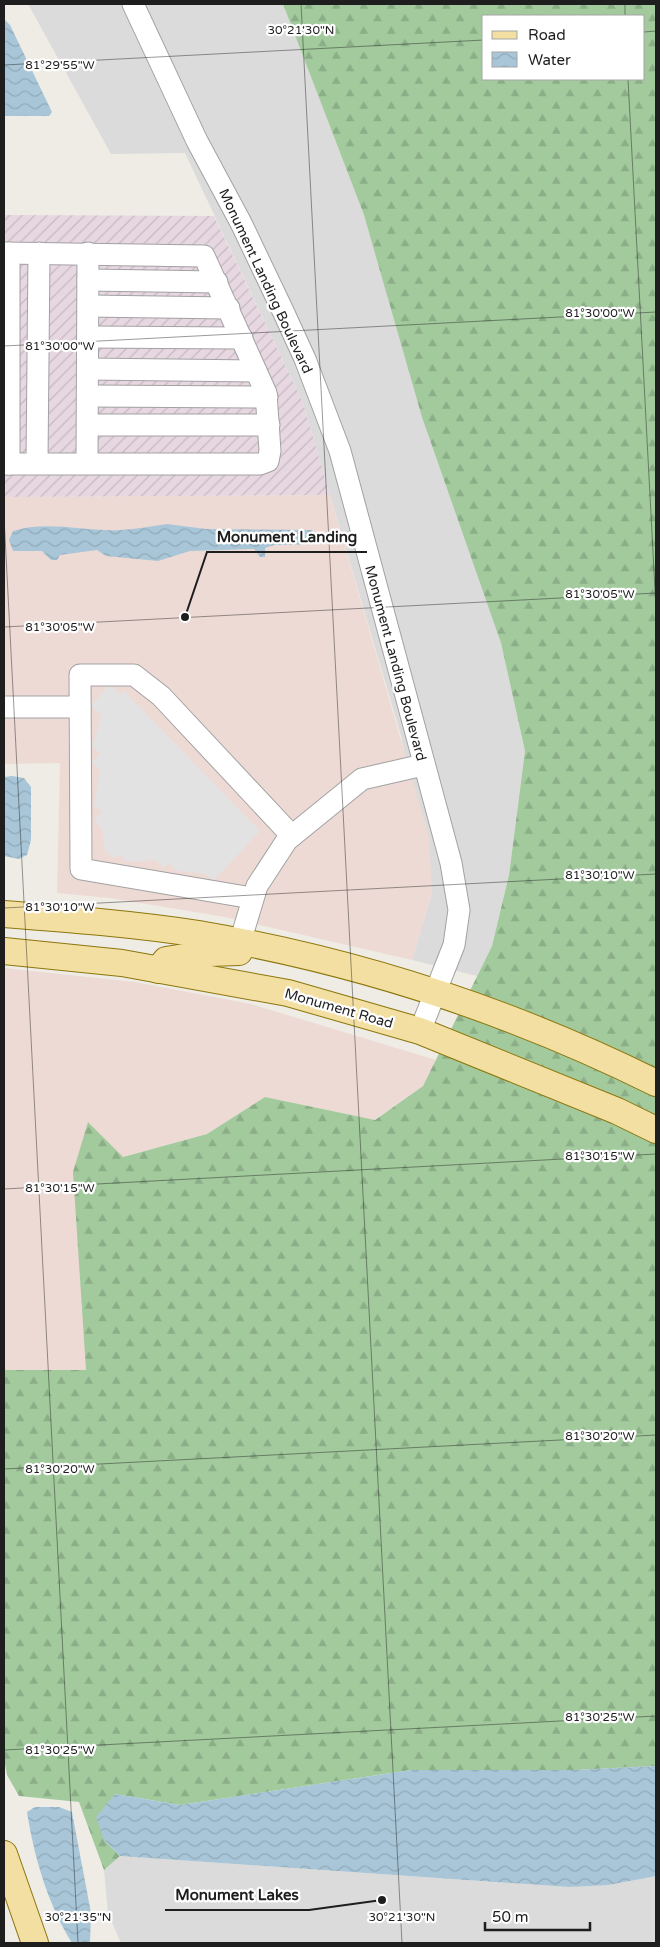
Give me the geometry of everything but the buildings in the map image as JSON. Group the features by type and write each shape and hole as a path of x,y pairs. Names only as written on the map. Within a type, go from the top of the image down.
{"main road":[{"path":"4,901 53,918"},
{"path":"4,914 156,928 297,954 435,993 564,1041 656,1083"},
{"name":"Monument Road","path":"4,951 85,959 288,993 420,1031 617,1111 656,1130"},
{"path":"158,970 166,960 209,953 297,954"},
{"path":"4,1854 35,1943"}],"street":[{"name":"Monument Landing Boulevard","path":"133,4 197,141 241,222 308,368 340,451 423,765 451,863 459,910 454,945 420,1031"},
{"path":"6,253 39,253 200,254 208,261 267,397 270,457 265,463 6,464 6,253"},
{"path":"37,464 39,253"},
{"path":"88,253 88,464"},
{"path":"88,280 217,282"},
{"path":"88,306 229,308"},
{"path":"88,337 242,338"},
{"path":"88,370 256,370"},
{"path":"88,396 267,397"},
{"path":"88,425 269,425"},
{"path":"252,898 81,869 80,675 134,675 161,696 292,836"},
{"path":"4,707 80,707"},
{"path":"240,942 257,886 287,840 362,779 423,765"}],"shaded area":[{"path":"28,4 283,4 364,215 501,643 525,751 509,875 492,946 477,976 412,960 432,893 401,736 303,403 185,153 111,154"},
{"path":"4,215 214,216 303,403 330,495 4,497"},
{"path":"330,495 429,837 432,893 412,960 225,917 110,898 57,893 60,763 4,764 4,497"},
{"path":"110,684 120,695 124,691 260,831 213,881 206,874 177,871 169,863 164,868 155,860 127,862 119,854 114,858 105,851 102,828 94,821 102,812 94,805 100,770 92,762 100,754 93,746 101,715 91,706"},
{"path":"4,968 135,982 251,1004 436,1060 423,1086 374,1120 265,1097 207,1134 122,1157 88,1122 79,1247 87,1370 4,1370"},
{"path":"120,1856 569,1887 656,1876 656,1943 121,1943 108,1913 104,1870"}],"green space":[{"path":"283,4 656,4 656,1766 575,1770 411,1770 180,1805 115,1794 104,1840 120,1856 104,1870 79,1802 19,1796 7,1775 4,1759 4,1370 86,1370 73,1172 88,1122 123,1157 207,1134 265,1097 375,1120 423,1086 492,946 509,875 525,751 501,643 422,417 364,215"}],"water":[{"path":"4,19 10,25 52,112 49,116 4,116"},
{"path":"167,524 206,529 312,530 316,544 274,545 265,548 265,557 260,557 254,549 190,551 158,561 106,556 97,550 60,555 57,560 51,560 42,551 13,551 9,540 13,531 40,526 121,530"},
{"path":"4,777 24,778 31,787 31,840 27,855 19,859 4,856"},
{"path":"656,1766 656,1876 608,1885 569,1887 120,1856 104,1840 96,1817 115,1794 180,1805 411,1770 575,1770"},
{"path":"35,1807 59,1807 72,1812 91,1913 90,1943 72,1943 49,1897 38,1863 27,1812"}],"place":[{"name":"Monument Landing","path":"185,617"},
{"name":"Monument Lakes","path":"382,1900"}]}
